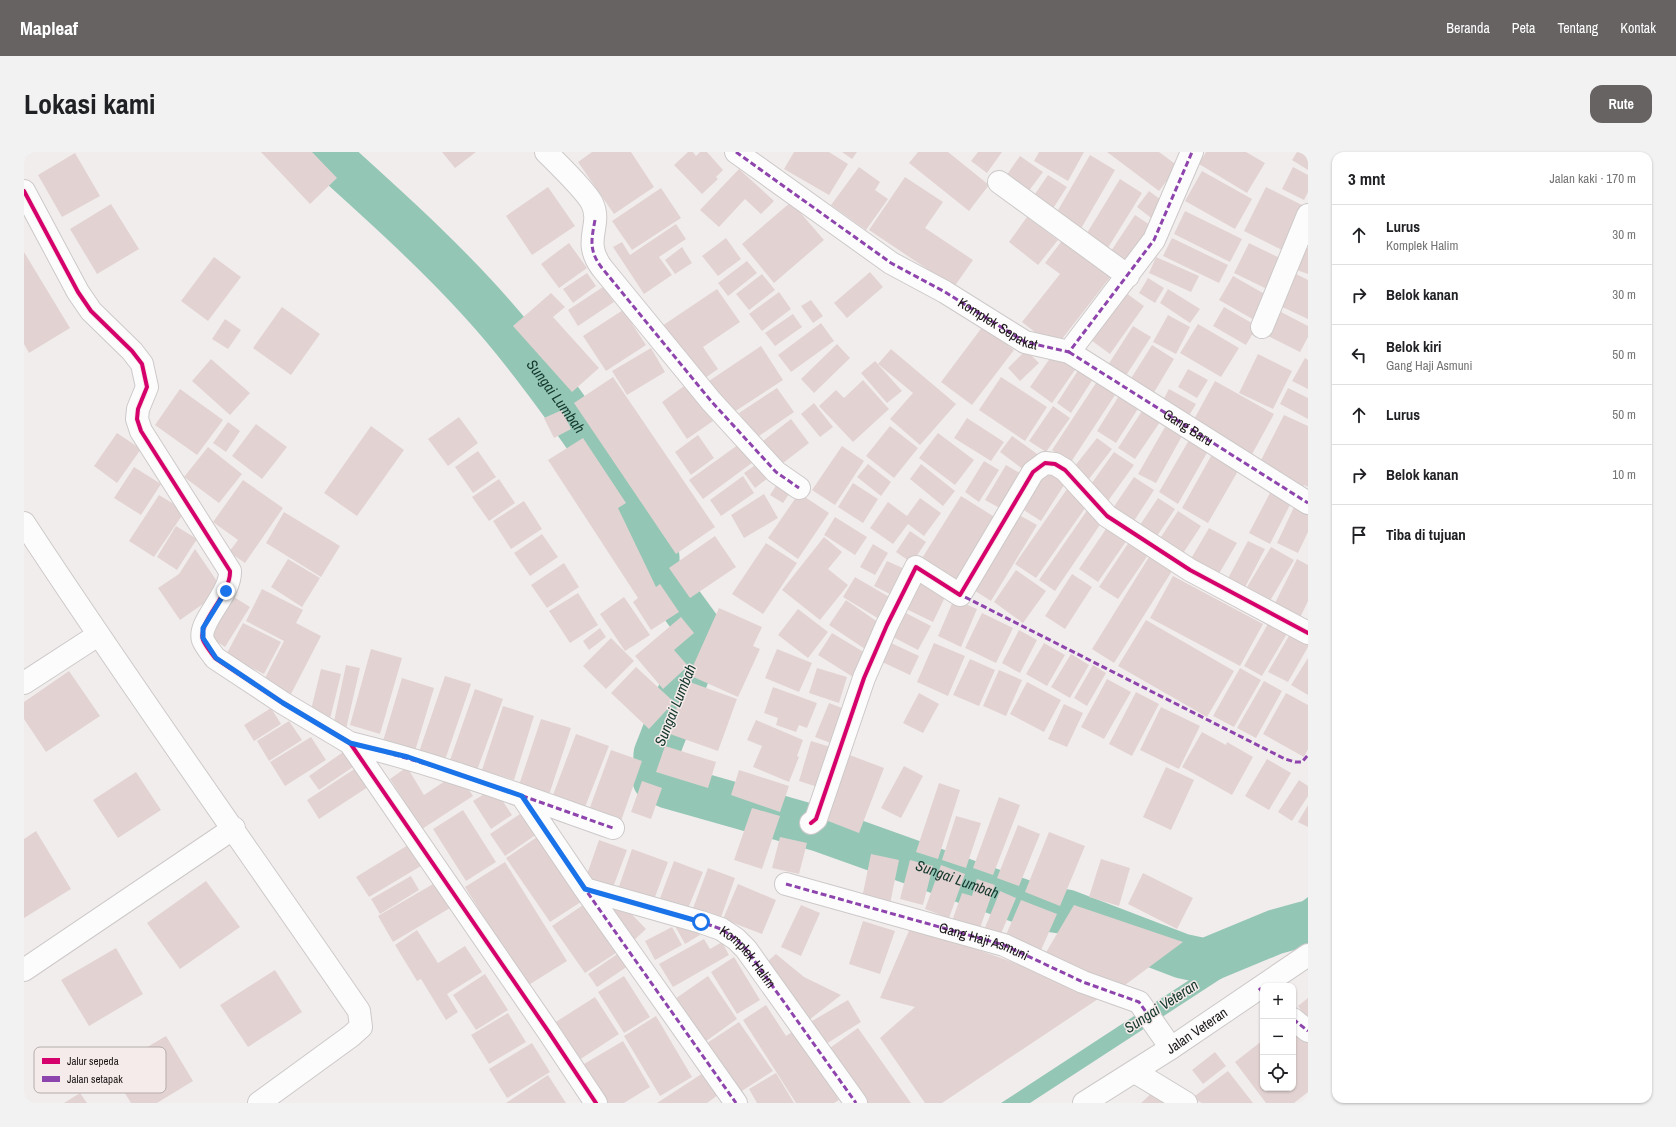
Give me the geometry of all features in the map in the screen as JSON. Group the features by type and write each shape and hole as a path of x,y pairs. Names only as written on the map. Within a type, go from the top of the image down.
{"street":[{"path":"546,152 592,203 595,220 592,248 594,258 711,401 776,472 799,488"},
{"name":"Komplek Sepakat","path":"736,152 892,263 946,292 1025,342 1069,352"},
{"path":"1069,352 1154,240 1192,152"},
{"path":"1000,182 1128,276"},
{"path":"24,191 78,292 91,311 132,351 142,364 147,387 138,409 137,419 141,430 230,571 231,580 226,591 203,628 203,638 207,648 216,658 283,703 350,743 408,757 613,828"},
{"path":"1262,327 1308,215"},
{"name":"Gang Baru","path":"1069,352 1308,503"},
{"path":"811,823 816,818 864,678 916,567 960,595 1033,472 1046,463 1056,464 1065,470 1107,516 1190,570 1308,633"},
{"path":"24,523 98,635 234,828 359,1011 361,1027 351,1036 259,1103"},
{"path":"24,683 98,635"},
{"path":"350,743 596,1103"},
{"path":"522,796 585,889 736,1103"},
{"path":"24,970 234,828"},
{"name":"Gang Haji Asmuni","path":"786,884 1004,945 1083,982 1139,1002 1166,1041"},
{"name":"Komplek Halim","path":"585,889 701,922 721,929 736,938 746,949 856,1103"},
{"name":"Jalan Veteran","path":"1271,983 1308,955"},
{"name":"Jalan Veteran","path":"1084,1103 1135,1072 1166,1041 1260,992"},
{"path":"1294,1019 1308,1031"},
{"path":"1135,1072 1186,1103"}],"water":[{"name":"Sungai Veteran","path":"1308,897 1308,922 1030,1103 1001,1103 1249,941"}],"building":[{"path":"261,152 312,152 337,178 310,204"},
{"path":"442,152 476,152 455,168"},
{"path":"592,152 631,152 654,187 614,214 578,162"},
{"path":"688,152 693,152 696,156 700,152 707,152 723,170 716,177 718,179 702,194 674,165"},
{"path":"794,152 829,152 848,164 829,195 784,169"},
{"path":"842,152 857,152 852,159"},
{"path":"918,152 948,152 989,185 969,211 909,163"},
{"path":"978,152 1002,152 987,173 971,161"},
{"path":"1039,152 1084,152 1068,181 1034,161"},
{"path":"1107,152 1159,152 1178,166 1159,191"},
{"path":"1206,152 1246,152 1265,163 1247,193 1199,164"},
{"path":"1297,152 1308,152 1308,170 1292,160"},
{"path":"75,153 100,196 62,217 38,175"},
{"path":"1090,155 1115,170 1079,232 1054,217"},
{"path":"1020,156 1043,172 1028,192 1006,176"},
{"path":"859,167 880,182 875,190 888,199 866,230 831,205"},
{"path":"1293,167 1308,175 1308,192 1304,200 1282,189"},
{"path":"739,169 774,201 761,214 745,199 719,227 700,210"},
{"path":"1202,171 1252,199 1235,229 1185,201"},
{"path":"1048,175 1067,187 1052,210 1033,197"},
{"path":"905,177 943,202 925,228 973,260 954,287 869,230"},
{"path":"1120,179 1142,193 1106,251 1084,238"},
{"path":"548,187 575,226 532,255 506,216"},
{"path":"1266,187 1306,207 1284,251 1244,231"},
{"path":"661,188 681,218 632,250 612,221"},
{"path":"1149,191 1168,205 1155,221 1137,207"},
{"path":"791,202 824,240 774,283 742,244"},
{"path":"111,204 139,249 97,274 70,229"},
{"path":"1185,211 1242,239 1230,262 1174,234"},
{"path":"1135,215 1156,229 1130,268 1109,254"},
{"path":"1027,217 1058,240 1038,265 1009,242"},
{"path":"676,224 686,239 659,257 672,275 644,294 613,247 622,242 630,255"},
{"path":"1067,234 1115,271 1055,348 1022,322 1060,274 1045,263"},
{"path":"726,238 741,259 718,276 702,256"},
{"path":"1172,238 1228,265 1219,283 1163,256"},
{"path":"569,243 587,268 559,288 541,264"},
{"path":"1249,243 1284,260 1269,290 1234,273"},
{"path":"1303,246 1308,248 1308,274 1294,269"},
{"path":"682,247 692,263 675,274 665,260"},
{"path":"24,252 70,328 29,353 24,344"},
{"path":"214,257 241,277 208,321 181,301"},
{"path":"1156,257 1199,276 1191,292 1149,273"},
{"path":"747,261 757,273 728,296 718,283"},
{"path":"870,272 883,287 847,318 834,303"},
{"path":"587,273 596,286 573,303 563,289"},
{"path":"1294,273 1308,280 1308,319 1278,305"},
{"path":"762,274 775,290 749,310 736,294"},
{"path":"1233,276 1270,297 1256,321 1219,300"},
{"path":"1148,278 1164,288 1155,303 1139,293"},
{"path":"603,287 614,302 578,326 568,310"},
{"path":"717,289 740,322 703,347 718,369 698,383 659,328"},
{"path":"1168,289 1200,309 1190,323 1160,303"},
{"path":"1122,290 1144,306 1110,354 1088,338"},
{"path":"779,292 791,309 762,331 749,314"},
{"path":"551,293 565,307 553,317 599,368 572,392 513,326"},
{"path":"811,300 823,316 813,323 801,306"},
{"path":"282,307 320,334 291,375 253,348"},
{"path":"1224,307 1257,326 1246,345 1213,326"},
{"path":"623,310 646,345 606,371 583,336"},
{"path":"1281,312 1308,326 1308,337 1300,352 1268,336"},
{"path":"793,314 802,327 775,346 765,333"},
{"path":"1168,315 1190,327 1176,354 1153,342"},
{"path":"225,319 241,330 228,349 212,339"},
{"path":"821,323 834,341 791,372 778,355"},
{"path":"1198,324 1239,348 1221,377 1180,353"},
{"path":"983,326 1014,350 972,405 941,382"},
{"path":"1133,326 1151,337 1125,377 1108,365"},
{"path":"837,344 850,358 814,393 801,379"},
{"path":"1152,345 1174,359 1153,394 1130,380"},
{"path":"761,346 783,380 731,414 709,381"},
{"path":"651,348 665,372 627,395 612,371"},
{"path":"891,349 956,404 920,445 890,419 913,393 878,364"},
{"path":"1026,350 1039,363 1020,381 1008,368"},
{"path":"1055,351 1077,367 1052,403 1030,387"},
{"path":"1258,354 1292,371 1273,409 1239,393"},
{"path":"1305,358 1308,360 1308,389 1292,381"},
{"path":"211,359 250,393 230,415 192,381"},
{"path":"875,361 902,391 887,403 861,373"},
{"path":"1079,369 1093,379 1071,413 1057,403"},
{"path":"1188,369 1208,380 1197,398 1178,387"},
{"path":"613,377 715,527 676,554 574,403"},
{"path":"1001,377 1047,407 1025,441 979,410"},
{"path":"1100,377 1119,389 1071,462 1052,450"},
{"path":"863,380 889,409 853,442 819,406 836,390 844,398"},
{"path":"1215,381 1274,414 1251,456 1192,423"},
{"path":"687,384 713,421 687,439 662,402"},
{"path":"777,388 794,412 756,438 739,413"},
{"path":"1288,388 1308,398 1308,419 1280,404"},
{"path":"180,389 223,420 197,455 155,425"},
{"path":"1169,389 1196,404 1187,419 1161,404"},
{"path":"1122,391 1141,404 1116,443 1097,431"},
{"path":"814,403 833,427 820,437 801,414"},
{"path":"1053,406 1070,418 1046,452 1029,441"},
{"path":"562,410 571,429 554,438 544,418"},
{"path":"1142,411 1160,422 1135,459 1118,448"},
{"path":"1284,415 1308,426 1308,487 1304,485 1302,488 1258,466"},
{"path":"459,417 478,443 448,466 428,439"},
{"path":"967,418 1004,442 991,461 954,438"},
{"path":"791,419 809,443 778,467 759,444"},
{"path":"228,422 240,431 226,452 213,443"},
{"path":"256,424 287,447 262,479 232,456"},
{"path":"371,426 404,450 357,516 324,493"},
{"path":"890,426 918,448 894,478 866,456"},
{"path":"1165,427 1182,436 1156,483 1138,474"},
{"path":"117,433 141,449 117,483 94,466"},
{"path":"938,433 974,460 955,485 919,458"},
{"path":"698,435 714,458 691,475 675,452"},
{"path":"1012,436 1040,456 1028,473 1000,452"},
{"path":"583,438 626,503 618,508 656,587 660,584 679,612 651,630 633,602 638,598 548,460"},
{"path":"1097,438 1112,449 1089,479 1074,467"},
{"path":"1189,440 1208,451 1178,504 1159,492"},
{"path":"742,442 756,460 703,499 689,480"},
{"path":"842,446 864,461 835,505 812,490"},
{"path":"208,447 242,474 219,503 184,477"},
{"path":"478,451 496,477 473,493 455,467"},
{"path":"1114,452 1134,465 1108,501 1089,487"},
{"path":"1211,456 1238,471 1208,523 1182,508"},
{"path":"761,461 772,475 755,488 744,473"},
{"path":"984,461 999,470 979,502 965,492"},
{"path":"868,464 891,482 881,496 857,477"},
{"path":"921,464 955,491 943,506 910,479"},
{"path":"1006,465 1025,476 1005,511 985,500"},
{"path":"134,467 161,484 141,515 114,498"},
{"path":"1044,468 1066,482 1041,521 1019,507"},
{"path":"743,476 754,493 721,516 710,500"},
{"path":"1134,477 1154,490 1134,521 1113,508"},
{"path":"781,478 794,487 783,503 770,495"},
{"path":"499,479 515,503 489,521 472,497"},
{"path":"243,480 283,508 245,563 229,552 238,540 213,522"},
{"path":"853,483 878,499 863,523 838,507"},
{"path":"1067,489 1088,504 1036,578 1015,564"},
{"path":"1271,491 1292,501 1270,544 1249,533"},
{"path":"799,493 829,513 798,559 768,538"},
{"path":"764,494 778,518 744,538 731,515"},
{"path":"159,495 185,511 154,557 129,541"},
{"path":"961,496 1001,521 959,588 919,563"},
{"path":"920,498 941,513 924,536 908,524 893,544 870,528 888,502 907,516"},
{"path":"1158,498 1175,509 1155,539 1138,528"},
{"path":"524,501 542,529 511,549 493,521"},
{"path":"1295,505 1308,511 1308,532 1298,553 1277,543"},
{"path":"1088,509 1104,519 1055,591 1039,580"},
{"path":"1178,511 1201,526 1180,558 1157,543"},
{"path":"284,512 340,546 321,577 266,543"},
{"path":"1014,512 1037,525 991,601 969,587"},
{"path":"835,517 867,537 855,555 824,535"},
{"path":"176,526 197,539 177,570 157,557"},
{"path":"1108,526 1127,540 1098,582 1079,569"},
{"path":"1209,528 1237,543 1217,577 1189,562"},
{"path":"910,531 926,542 912,563 896,552"},
{"path":"542,534 558,557 530,576 514,553"},
{"path":"715,536 736,567 690,598 669,568"},
{"path":"824,537 842,552 828,569 848,585 820,620 782,590"},
{"path":"1248,541 1265,549 1243,591 1226,582"},
{"path":"1129,542 1148,555 1118,599 1099,587"},
{"path":"766,543 797,563 763,614 732,594"},
{"path":"873,544 888,553 875,575 860,567"},
{"path":"1271,547 1294,560 1267,606 1244,592"},
{"path":"195,549 223,590 180,620 158,588 179,574"},
{"path":"1149,557 1172,571 1114,663 1092,649"},
{"path":"288,559 320,578 302,607 271,587"},
{"path":"1297,559 1308,565 1308,601 1298,622 1272,609"},
{"path":"887,561 909,571 896,597 874,586"},
{"path":"564,563 579,587 547,608 531,585"},
{"path":"1016,570 1046,591 1023,623 994,602"},
{"path":"1072,574 1092,587 1065,629 1045,616"},
{"path":"1173,576 1263,624 1240,666 1150,618"},
{"path":"855,577 896,601 884,622 843,597"},
{"path":"915,577 947,593 933,622 900,606"},
{"path":"262,589 303,610 296,623 321,636 291,694 264,680 284,641 246,621"},
{"path":"578,593 598,625 570,643 549,611"},
{"path":"234,597 250,607 225,647 210,637"},
{"path":"624,597 650,635 625,651 600,614"},
{"path":"954,599 977,609 961,647 938,636"},
{"path":"846,600 882,625 865,649 829,625"},
{"path":"719,608 762,627 753,646 760,649 738,697 689,675"},
{"path":"798,609 828,632 808,658 778,635"},
{"path":"902,611 931,626 918,650 889,635"},
{"path":"982,613 1013,628 996,663 965,648"},
{"path":"681,617 694,633 674,650 688,666 663,689 635,656"},
{"path":"1146,620 1234,671 1207,717 1118,666"},
{"path":"1269,622 1288,632 1262,676 1244,666"},
{"path":"243,623 281,642 264,674 226,655"},
{"path":"600,628 606,637 589,650 583,641"},
{"path":"1019,630 1037,640 1020,673 1002,663"},
{"path":"832,633 867,654 853,677 818,655"},
{"path":"1290,634 1308,644 1308,647 1288,682 1268,672"},
{"path":"611,638 634,661 606,689 583,666"},
{"path":"889,642 919,656 910,675 880,661"},
{"path":"934,643 965,656 948,696 917,682"},
{"path":"1044,643 1065,655 1047,686 1026,674"},
{"path":"371,649 402,658 380,734 350,725"},
{"path":"777,649 812,663 799,692 765,678"},
{"path":"1071,654 1089,665 1070,698 1051,687"},
{"path":"1308,658 1308,695 1291,685"},
{"path":"970,659 995,670 979,706 953,695"},
{"path":"346,665 360,668 346,729 333,726"},
{"path":"1093,665 1106,673 1087,706 1074,698"},
{"path":"636,667 674,702 649,729 611,693"},
{"path":"817,668 847,677 839,703 809,693"},
{"path":"1240,668 1261,680 1234,727 1213,716"},
{"path":"321,669 341,674 329,723 309,718"},
{"path":"999,670 1022,680 1006,716 983,706"},
{"path":"69,671 100,716 46,752 24,719 24,702"},
{"path":"445,676 471,684 445,760 419,752"},
{"path":"402,678 434,688 415,751 383,741"},
{"path":"1107,679 1131,692 1104,739 1081,727"},
{"path":"687,681 737,699 718,751 667,733"},
{"path":"1264,681 1282,691 1256,738 1237,728"},
{"path":"1027,682 1061,700 1044,732 1010,714"},
{"path":"773,687 817,703 807,728 799,725 796,732 776,725 778,718 764,713"},
{"path":"475,689 503,699 476,773 449,763"},
{"path":"1136,692 1159,704 1132,756 1109,744"},
{"path":"919,693 939,704 923,733 903,723"},
{"path":"1286,693 1308,705 1308,749 1304,757 1263,734"},
{"path":"829,703 850,711 836,745 815,737"},
{"path":"1064,704 1083,713 1067,747 1048,739"},
{"path":"503,706 534,716 514,780 482,770"},
{"path":"1161,707 1200,726 1179,769 1140,750"},
{"path":"271,708 281,724 254,741 244,725"},
{"path":"541,719 571,728 549,795 519,785"},
{"path":"756,720 803,740 797,756 799,757 789,782 753,767 762,746 747,740"},
{"path":"289,721 302,740 269,761 257,741"},
{"path":"1202,732 1226,745 1227,742 1253,757 1232,795 1182,767"},
{"path":"576,734 609,746 585,807 553,795"},
{"path":"311,737 326,760 285,786 270,762"},
{"path":"811,741 837,749 824,789 799,781"},
{"path":"665,746 716,762 708,788 656,772"},
{"path":"346,750 356,765 319,790 309,776"},
{"path":"611,750 642,761 621,821 589,810"},
{"path":"847,754 884,768 859,833 823,819"},
{"path":"1267,759 1291,773 1269,810 1245,796"},
{"path":"359,766 371,785 319,819 307,800"},
{"path":"904,766 923,776 901,818 881,808"},
{"path":"407,767 424,795 451,777 457,786 464,782 473,796 422,829 390,779"},
{"path":"1166,767 1194,780 1171,830 1143,817"},
{"path":"739,770 789,786 780,812 731,795"},
{"path":"136,772 161,810 118,838 93,800"},
{"path":"1299,780 1308,786 1308,796 1292,821 1278,812"},
{"path":"642,781 662,788 651,819 631,812"},
{"path":"939,783 960,790 938,859 916,852"},
{"path":"494,788 512,815 491,829 473,801"},
{"path":"999,797 1020,805 993,875 973,868"},
{"path":"1308,805 1308,827 1298,822"},
{"path":"752,808 780,816 762,869 734,860"},
{"path":"463,810 496,862 466,881 433,829"},
{"path":"523,812 537,834 505,856 490,834"},
{"path":"956,816 981,823 966,868 942,860"},
{"path":"1018,825 1040,834 1019,886 997,878"},
{"path":"36,831 71,889 24,918 24,839"},
{"path":"1049,832 1085,846 1060,906 1025,892"},
{"path":"540,835 584,900 550,922 506,858"},
{"path":"780,837 807,843 799,874 772,868"},
{"path":"599,840 627,850 612,890 585,880"},
{"path":"413,842 426,863 369,897 356,877"},
{"path":"632,849 668,862 652,905 617,892"},
{"path":"871,854 899,860 890,904 862,898"},
{"path":"1101,859 1130,868 1119,906 1089,897"},
{"path":"910,860 933,866 923,905 900,899"},
{"path":"674,861 703,872 687,911 659,901"},
{"path":"505,862 567,961 527,986 465,887"},
{"path":"941,865 965,874 949,918 925,909"},
{"path":"708,868 735,878 720,920 692,911"},
{"path":"1143,873 1193,898 1177,929 1128,904"},
{"path":"411,876 419,890 380,914 371,899"},
{"path":"977,879 995,885 979,931 952,921 962,893 972,896"},
{"path":"440,880 455,905 393,942 378,916"},
{"path":"206,881 240,927 180,969 147,923"},
{"path":"738,884 776,900 762,934 723,919"},
{"path":"1000,891 1016,898 1000,936 984,930"},
{"path":"1021,900 1057,914 1038,957 1003,942"},
{"path":"619,901 646,929 632,942 605,914"},
{"path":"586,903 619,951 585,973 552,926"},
{"path":"801,905 820,913 801,956 781,947"},
{"path":"1074,905 1183,942 1121,988 1045,954"},
{"path":"685,920 695,926 700,935 685,944 675,926"},
{"path":"863,921 895,931 880,974 849,964"},
{"path":"911,926 1021,965 1101,997 942,1103 925,1103 880,1038 915,1007 880,998"},
{"path":"672,927 682,945 655,960 645,941"},
{"path":"417,930 438,963 465,946 482,972 447,994 458,1012 446,1020 421,979 417,981 395,945"},
{"path":"704,939 710,949 722,942 729,955 673,987 659,964"},
{"path":"116,948 143,994 89,1026 61,980"},
{"path":"619,953 628,966 597,987 588,974"},
{"path":"776,954 804,977 841,995 804,1024 761,967"},
{"path":"734,957 760,1000 737,1014 711,972"},
{"path":"275,970 302,1012 248,1047 220,1005"},
{"path":"485,974 508,1010 476,1030 453,995"},
{"path":"624,976 650,1017 624,1033 598,992"},
{"path":"708,976 737,1019 702,1044 672,1001"},
{"path":"595,997 619,1034 576,1062 551,1025"},
{"path":"1308,998 1308,1020 1298,1006"},
{"path":"848,1000 861,1022 826,1044 812,1021"},
{"path":"766,1005 786,1036 795,1030 839,1100 834,1103 796,1103 743,1020"},
{"path":"508,1013 526,1042 489,1064 471,1035"},
{"path":"656,1016 692,1077 660,1096 624,1036"},
{"path":"739,1022 773,1071 734,1096 701,1047"},
{"path":"858,1028 911,1103 865,1103 827,1050"},
{"path":"1296,1028 1308,1043 1308,1092 1294,1103 1266,1103 1235,1062 1260,1042 1260,1091 1296,1091"},
{"path":"166,1036 193,1081 157,1103 131,1103 125,1093 166,1093 166,1047 147,1047"},
{"path":"623,1041 650,1087 624,1103 607,1103 584,1064"},
{"path":"532,1043 550,1072 507,1098 489,1069"},
{"path":"1215,1052 1226,1066 1203,1084 1192,1070"},
{"path":"1228,1071 1253,1103 1202,1103 1192,1098"},
{"path":"703,1073 718,1095 707,1103 657,1103"},
{"path":"776,1073 794,1103 757,1103 749,1089"},
{"path":"548,1075 566,1103 506,1103"},
{"path":"1156,1089 1170,1103 1141,1103"},
{"path":"80,1093 87,1103 64,1103"}],"waterway":[{"name":"Sungai Lumbah","path":"325,152 395,215 462,281 521,349 569,413 630,501 631,513 657,556 657,571 703,634 656,754 655,780 668,786 819,829 1040,908 1067,912 1182,956 1205,961 1275,932 1304,924 1308,928"}],"marked path":[{"path":"736,152 891,263 945,292 1025,342 1069,352 1154,240 1192,152"},
{"path":"595,220 592,246 595,256 602,268 711,401 776,472 799,488"},
{"path":"1069,352 1308,503"},
{"path":"957,593 1285,759 1295,762 1302,762 1308,755"},
{"path":"350,743 450,771 613,828"},
{"path":"522,796 585,889 736,1103"},
{"path":"786,884 1004,945 1083,982 1139,1002 1146,1012"},
{"path":"585,889 701,922 721,929 736,939 746,949 856,1103"},
{"path":"1296,1021 1308,1031"}],"cycle path":[{"path":"24,191 78,292 91,311 132,351 142,364 147,387 138,409 137,419 141,431 230,571 229,580 225,589 209,617 202,633 203,640 206,645 215,658 283,703 350,743 596,1103"},
{"path":"811,823 816,819 864,678 887,625 916,567 960,595 1033,472 1045,463 1055,464 1065,470 1107,516 1190,570 1308,633"}],"route":[{"path":"226,591 203,628 203,638 207,648 216,658 283,703 350,743 408,757 522,796 585,889 701,922"}]}
